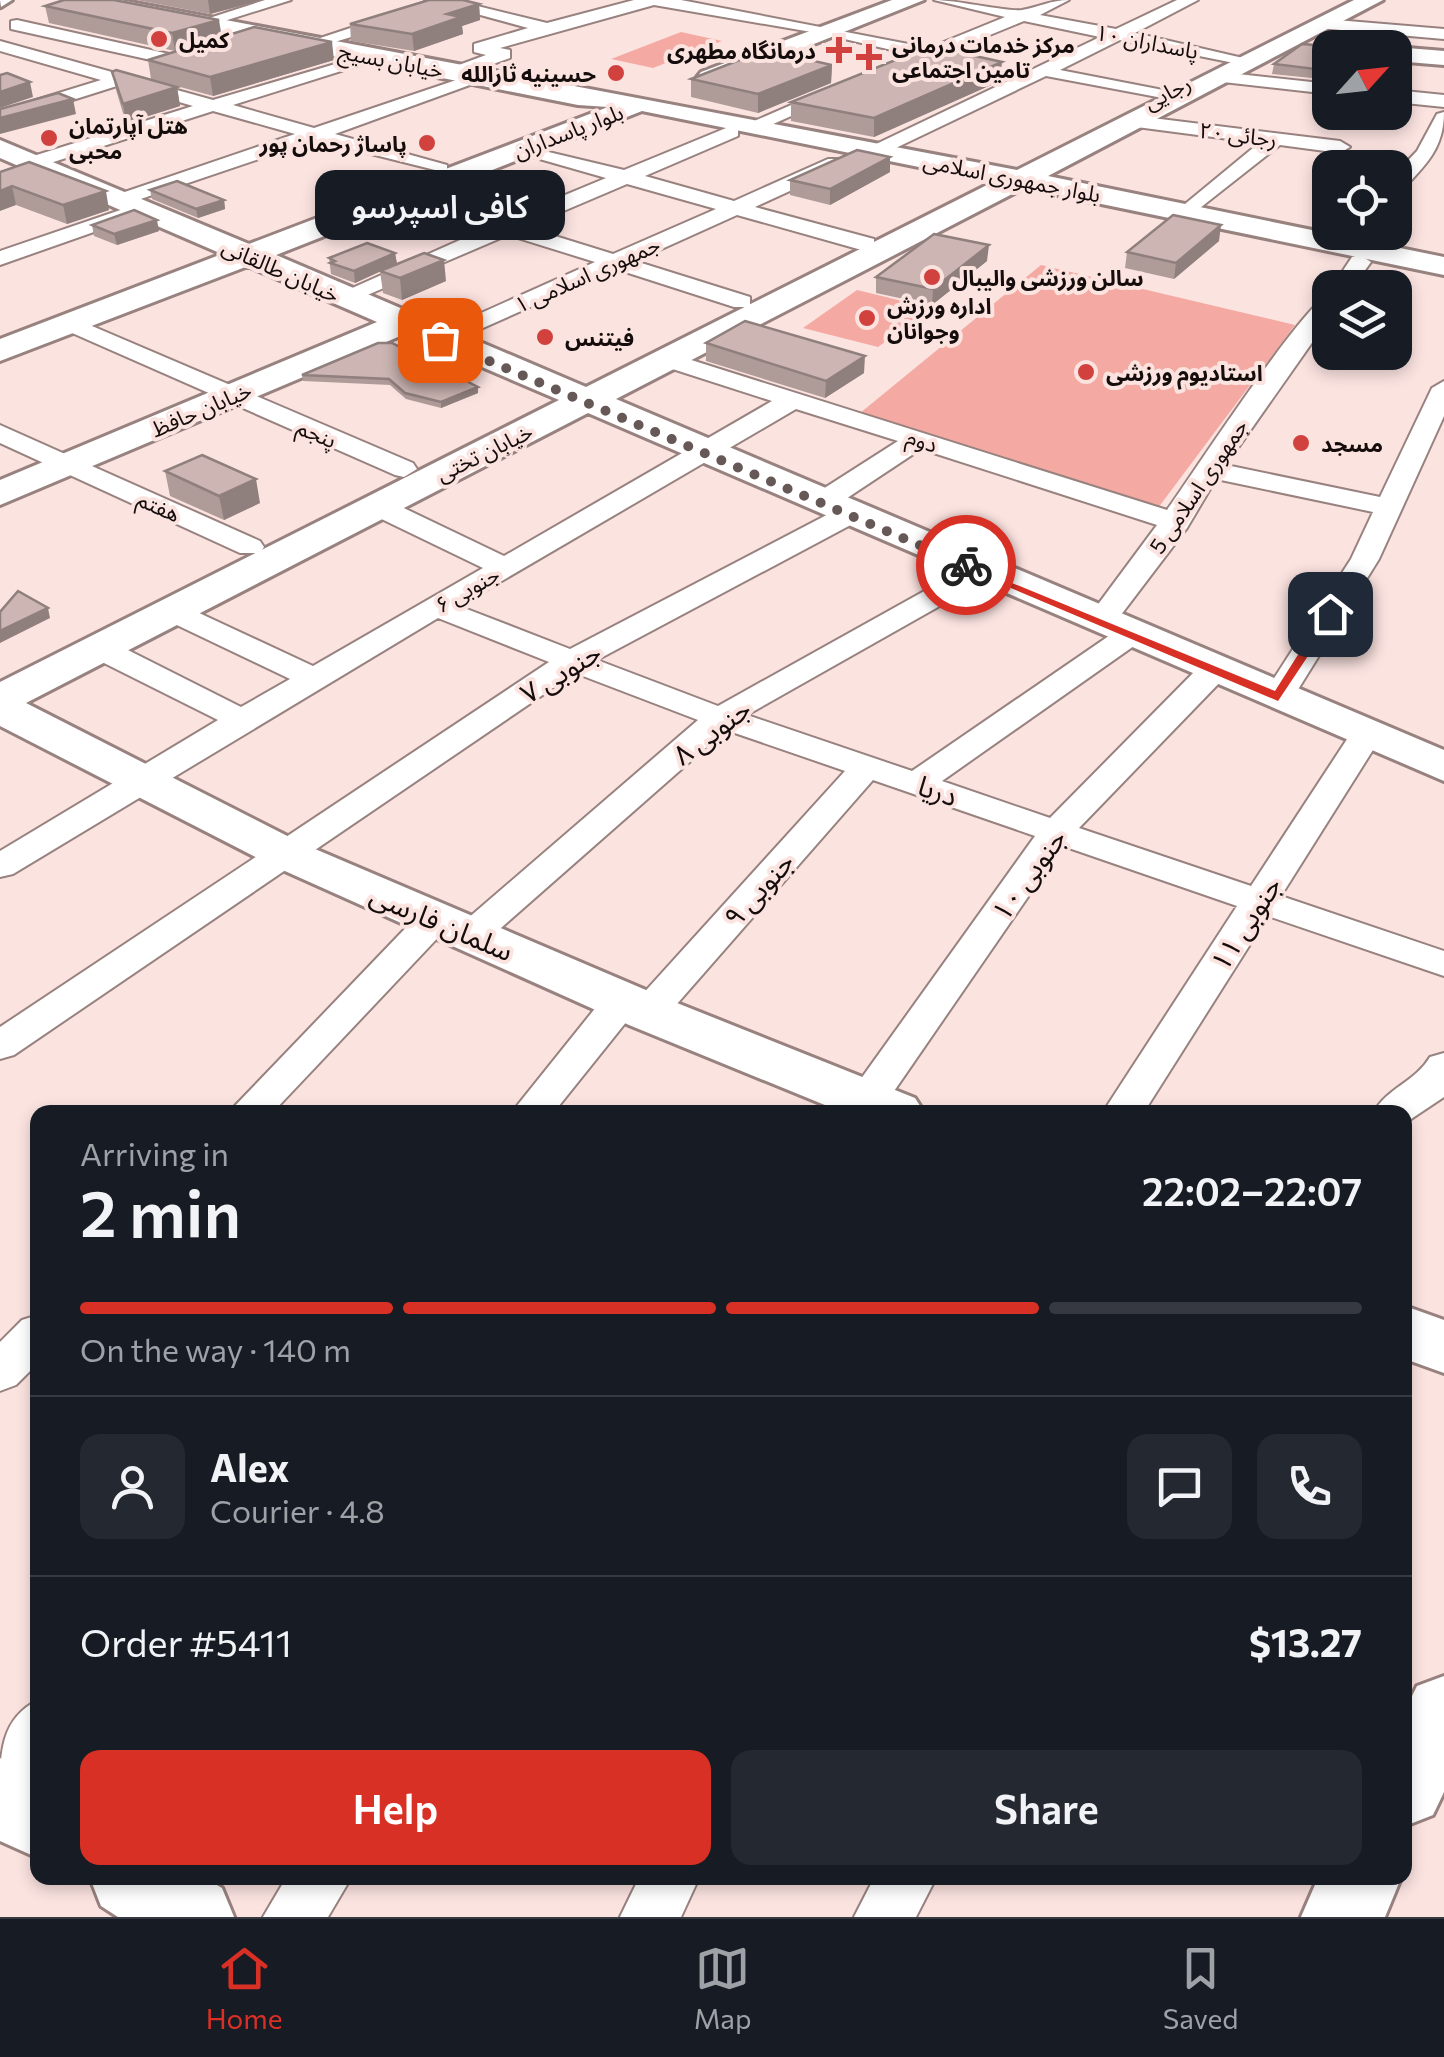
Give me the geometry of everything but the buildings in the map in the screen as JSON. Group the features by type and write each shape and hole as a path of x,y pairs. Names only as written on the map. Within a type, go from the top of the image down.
{"main road":[{"name":"خیابان بسیج","path":"85,0 612,102"},
{"path":"612,102 677,92 897,0"},
{"path":"824,31 913,0"},
{"name":"رجایی","path":"1002,181 1136,122 1347,0"},
{"name":"رجایی","path":"1334,30 1372,0"},
{"name":"رجایی","path":"1280,40 1312,37"},
{"path":"1412,55 1444,58"},
{"name":"رجایی","path":"1002,181 1161,95 1227,68"},
{"name":"بلوار جمهوری اسلامی","path":"612,102 677,92 742,129 879,150 1002,181 1066,184 1084,192 1312,239"},
{"name":"بلوار جمهوری اسلامی","path":"612,102 851,156 1312,240"},
{"name":"بلوار پاسداران","path":"0,338 522,148 612,102"},
{"name":"بلوار پاسداران","path":"0,351 612,102"},
{"name":"خیابان طالقانی","path":"0,148 32,168 130,204 508,368 597,398 703,451 1444,767"},
{"name":"خیابان تختی","path":"597,398 742,302 1002,181"},
{"name":"خیابان تختی","path":"0,674 404,469 597,398 1002,181"},
{"name":"بلوار جمهوری اسلامی","path":"1359,250 1444,279"},
{"name":"بلوار جمهوری اسلامی","path":"1365,250 1444,266"},
{"name":"خیابان حافظ","path":"0,494 402,324"},
{"path":"508,368 515,426 597,398"},
{"name":"خیابان تختی","path":"0,699 377,506 515,426"},
{"name":"سلمان فارسی","path":"0,708 284,853 636,1006 877,1105"},
{"path":"1412,1334 1444,1348"},
{"path":"1412,1775 1444,1711"},
{"path":"0,1796 30,1815"},
{"path":"141,1885 193,1917"},
{"path":"1342,1917 1358,1885"}],"street":[{"path":"202,23 283,0"},
{"path":"486,13 517,0"},
{"path":"454,72 504,54 480,48 653,0 931,54"},
{"name":"پاسداران ۱۰","path":"942,0 1118,35 1227,68 1312,85"},
{"path":"882,73 1061,0"},
{"path":"879,150 1190,0"},
{"path":"311,44 439,1 547,28"},
{"path":"0,22 186,58 0,116"},
{"path":"0,36 29,28"},
{"path":"227,45 260,34"},
{"path":"1412,35 1444,34"},
{"path":"0,46 440,169"},
{"path":"32,168 370,56"},
{"path":"1054,74 1161,95"},
{"path":"0,258 130,204 480,78"},
{"path":"342,297 625,176 850,86"},
{"path":"1412,98 1444,101"},
{"path":"1412,168 1425,154 1444,118"},
{"name":"رجائی ۲۰","path":"1136,122 1340,146"},
{"path":"1186,213 1276,138"},
{"path":"522,148 866,244"},
{"name":"جمهوری اسلامی ۱","path":"440,340 851,156"},
{"path":"401,194 742,302"},
{"name":"پنجم","path":"71,324 404,469"},
{"name":"جمهوری اسلامی 5","path":"1115,628 1211,470 1278,368 1312,324"},
{"name":"دوم","path":"666,358 1178,522"},
{"path":"1278,697 1365,559 1389,508 1432,443 1444,388"},
{"name":"۶ جنوبی","path":"0,866 140,779 794,399"},
{"name":"هفتم","path":"0,433 250,547"},
{"name":"۷ جنوبی","path":"0,1046 573,660 836,508 919,439"},
{"path":"1211,470 1389,508"},
{"path":"377,506 505,566"},
{"name":"۸ جنوبی","path":"257,1105 453,927 721,716 981,571"},
{"name":"دریا","path":"436,607 721,716 1444,964"},
{"path":"171,611 314,678"},
{"path":"917,783 1115,628"},
{"path":"99,648 242,720"},
{"name":"۱۰ جنوبی","path":"889,1105 1057,830 1214,670"},
{"name":"۱۱ جنوبی","path":"1128,1105 1367,734"},
{"name":"۹ جنوبی","path":"539,1105 868,766"},
{"path":"1404,1105 1437,1082 1444,1068"},
{"path":"0,1372 30,1341"},
{"path":"0,1772 30,1735"},
{"path":"292,1917 317,1885"},
{"path":"649,1917 666,1885"},
{"path":"883,1917 903,1885"}],"shaded area":[{"path":"681,32 722,41 653,68 611,59"},
{"name":"استادیوم ورزشی","path":"1041,265 1295,325 1158,508 854,418"},
{"name":"اداره ورزش وجوانان","path":"857,290 931,308 878,347 803,328"}],"way so far":[{"path":"440,340 966,565"}],"place":[{"name":"کمیل","path":"159,39"},
{"name":"درمانگاه مطهری","path":"839,50"},
{"name":"مرکز خدمات درمانی تامین اجتماعی","path":"869,57"},
{"name":"حسینیه ثارالله","path":"616,73"},
{"name":"هتل آپارتمان محبی","path":"49,138"},
{"name":"پاساژ رحمان پور","path":"427,143"},
{"name":"سالن ورزشی والیبال","path":"932,277"},
{"name":"اداره ورزش وجوانان","path":"867,318"},
{"name":"فیتنس","path":"545,337"},
{"name":"کافی اسپرسو","path":"440,340"},
{"name":"استادیوم ورزشی","path":"1086,372"},
{"name":"مسجد","path":"1301,443"}],"route":[{"path":"966,565 1278,697 1330,614"}]}
